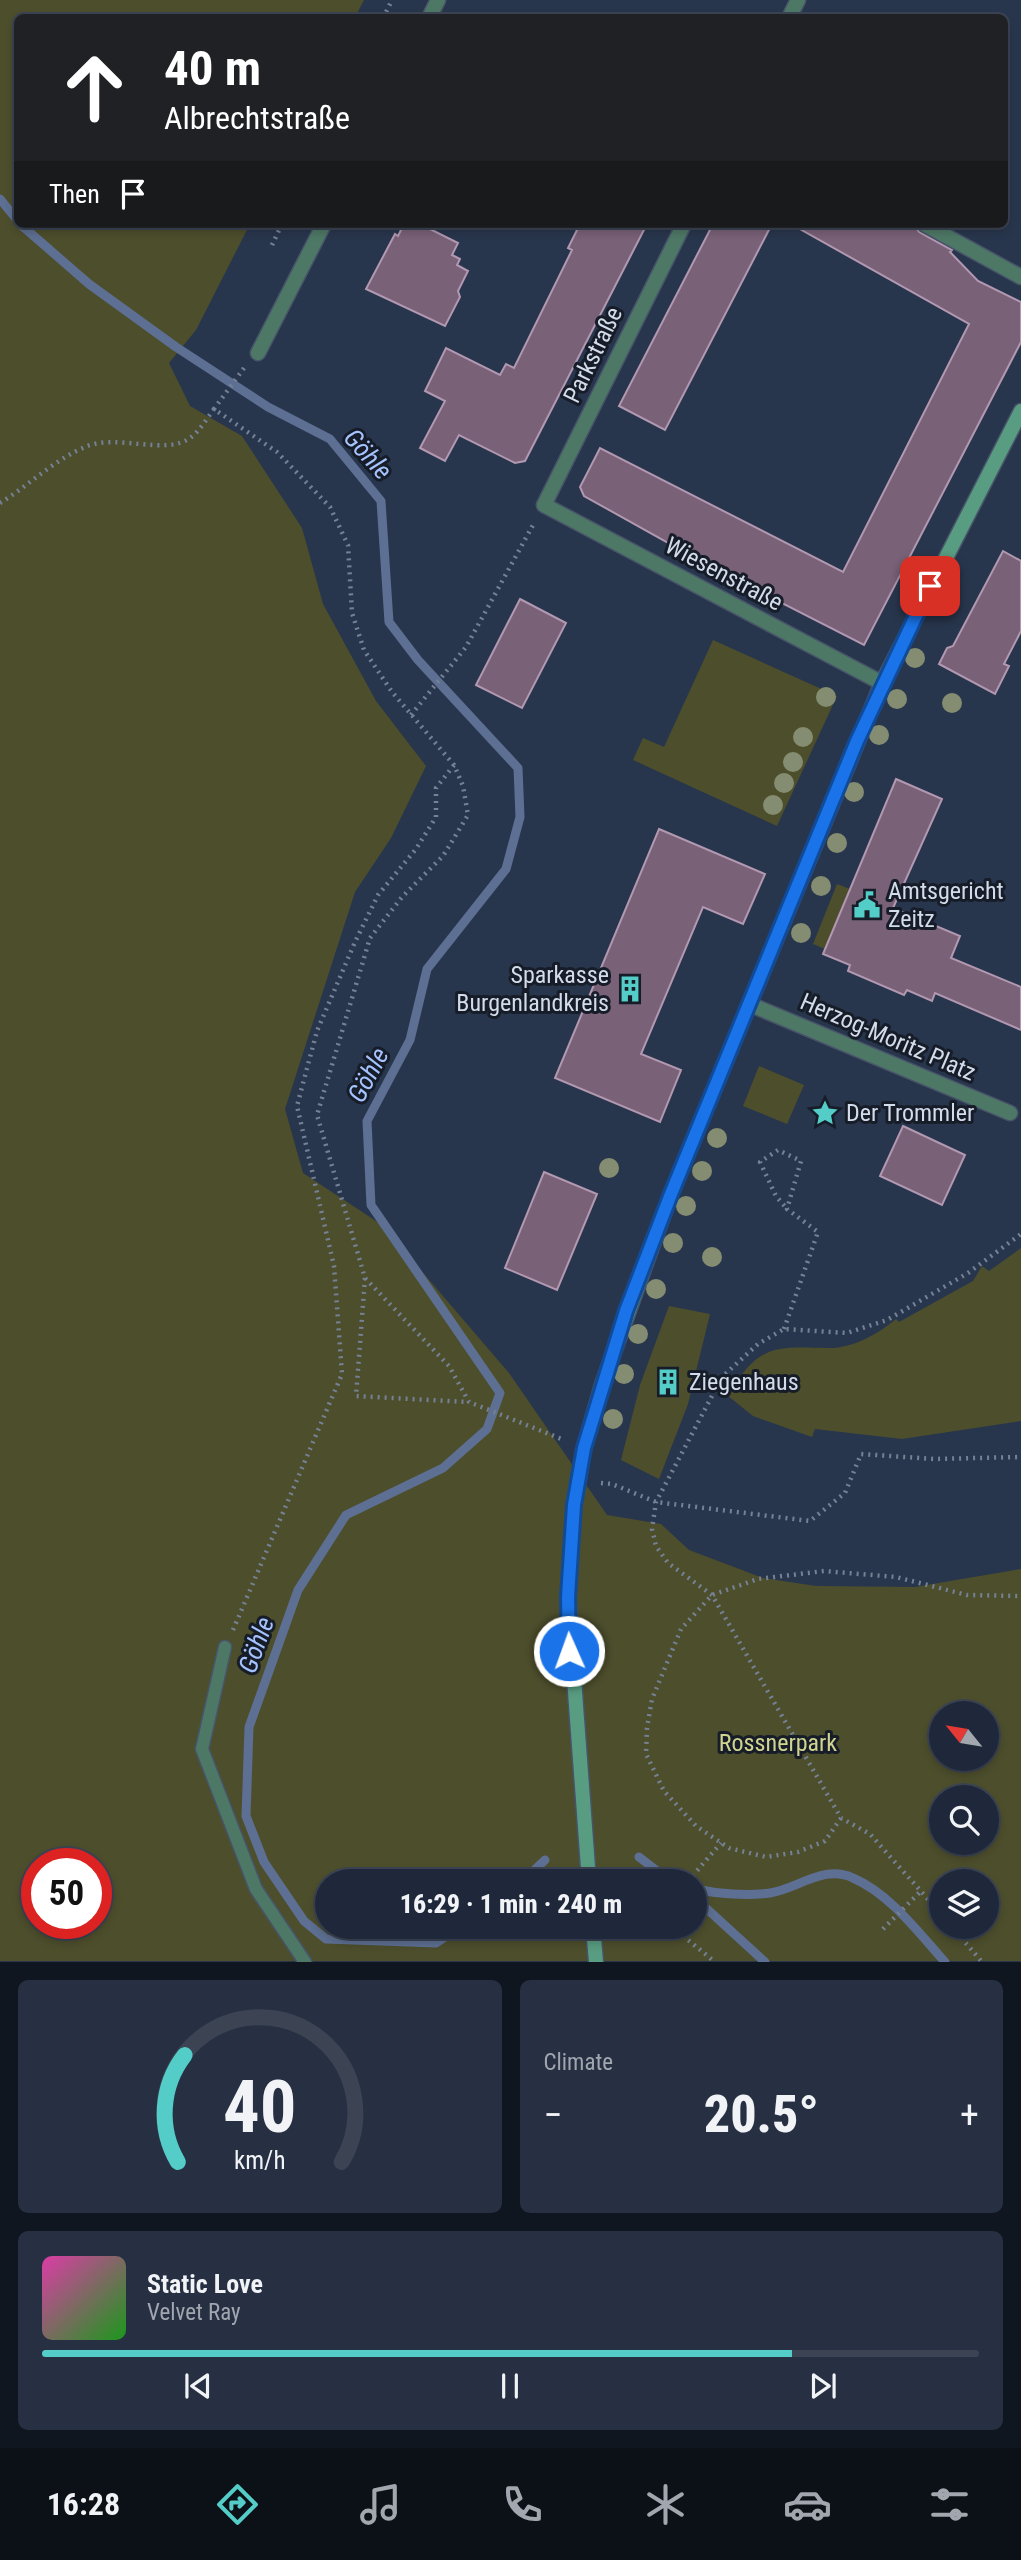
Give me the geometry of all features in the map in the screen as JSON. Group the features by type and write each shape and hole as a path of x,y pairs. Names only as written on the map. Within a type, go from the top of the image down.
{"main road":[{"path":"588,1869 568,1597 569,1548 584,1448 626,1311 882,683 1021,412"},
{"path":"594,1939 596,1962"}],"street":[{"path":"258,353 322,228"},
{"name":"Parkstraße","path":"544,505 682,228"},
{"path":"931,228 1021,277"},
{"name":"Wiesenstraße","path":"544,505 882,683"},
{"name":"Herzog-Moritz Platz","path":"749,1004 1010,1113"}],"lane":[{"path":"225,1647 202,1749 256,1889 305,1962"}],"path":[{"path":"272,245 280,228"},
{"path":"0,503 83,447 103,441 161,444 186,441 193,436 241,371"},
{"path":"214,409 277,452 330,507 348,545 352,613 364,650 411,715 454,765 463,786 468,815 443,856 402,897 370,938 317,1115 365,1278 356,1396 472,1403 584,1448"},
{"path":"411,715 467,648 544,505"},
{"path":"225,1647 342,1374 334,1266 297,1106 317,1031 355,942 378,895 416,849 436,817 436,788 454,765"},
{"path":"784,1329 818,1232 787,1209 775,1196 760,1162 778,1150 801,1161 787,1209"},
{"path":"929,1900 870,1834 841,1818 712,1595 668,1563 656,1546 652,1529 656,1502 722,1377 758,1344 784,1329 847,1333 887,1320 968,1273 1021,1234"},
{"path":"365,1278 449,1367 472,1403"},
{"path":"578,1481 612,1484 656,1502 810,1521 845,1493 861,1454 934,1458 1021,1457"},
{"path":"841,1818 825,1841 798,1852 765,1857 729,1848 721,1843 696,1826 664,1791 646,1754 652,1699 681,1629 712,1595 758,1579 824,1572 897,1577 967,1595 1021,1596"},
{"path":"698,1869 721,1843"},
{"path":"883,1929 921,1891"},
{"path":"687,1939 715,1962"},
{"path":"962,1939 982,1962"}],"green space":[{"name":"Rossnerpark","path":"0,0 364,0 357,14 14,14 14,228 248,228 196,330 169,363 190,406 242,436 302,528 323,604 376,701 426,766 391,838 355,892 285,1109 303,1173 382,1225 509,1373 607,1515 661,1524 689,1550 763,1578 816,1586 915,1587 1021,1569 1021,1961 0,1961"},
{"path":"713,640 837,696 777,826 633,760 643,738 664,747"},
{"path":"837,884 850,889 825,949 813,944"},
{"path":"759,1066 804,1085 787,1124 743,1106"},
{"path":"1021,1248 1021,1421 902,1439 815,1429 812,1437 753,1416 728,1396 749,1366 769,1352 793,1348 836,1348 864,1340 896,1319 899,1322 973,1281 982,1266 989,1271"},
{"path":"669,1306 710,1314 688,1404 659,1479 621,1460 640,1385"}],"building":[{"path":"402,228 428,228 458,243 452,255 460,259 457,265 468,271 458,291 460,297 445,326 366,289 395,234 398,236"},
{"path":"578,228 645,228 525,461 515,463 459,435 445,461 420,448 445,401 425,391 446,348 500,375 506,364 514,368 572,250 568,248"},
{"path":"711,228 770,228 665,430 619,406"},
{"path":"798,228 916,228 952,250 950,252 978,281 1021,302 1021,342 864,645 715,569 584,496 580,487 600,448 843,572 969,324"},
{"path":"1003,551 1021,561 1021,631 1004,664 1009,666 995,694 939,664 947,648 953,646"},
{"path":"520,599 566,623 522,708 476,685"},
{"name":"Amtsgericht Zeitz","path":"896,779 942,799 893,908 960,936 951,958 1021,987 1021,1030 935,993 932,1001 907,990 904,995 848,971 850,965 823,954"},
{"name":"Sparkasse Burgenlandkreis","path":"659,829 765,874 743,924 703,907 641,1054 681,1070 660,1122 555,1078"},
{"path":"903,1126 965,1155 942,1205 880,1176"},
{"path":"544,1172 597,1194 557,1290 505,1268"}],"waterway":[{"name":"Göhle","path":"0,199 14,216"},
{"name":"Göhle","path":"25,228 89,284 176,347 268,407 330,439 381,501 389,622 418,660 518,768 520,817 506,869 427,969 410,1040 367,1121 371,1205 500,1393 487,1429 443,1468 346,1515 298,1590 249,1727 246,1816 264,1862 304,1921 315,1930"},
{"name":"Göhle","path":"639,1857 654,1869"},
{"name":"Göhle","path":"536,1869 545,1860"},
{"path":"707,1891 732,1894 770,1893 821,1876 842,1874 866,1885 891,1904 945,1962"},
{"name":"Göhle","path":"707,1909 765,1962"},
{"name":"Göhle","path":"326,1939 436,1943 442,1939"}],"place":[{"name":"Amtsgericht Zeitz","path":"867,905"},
{"name":"Sparkasse Burgenlandkreis","path":"630,989"},
{"name":"Der Trommler","path":"825,1113"},
{"name":"Ziegenhaus","path":"668,1382"}],"route":[{"path":"569,1651 569,1548 574,1505 584,1448 601,1385 626,1311 671,1194 857,741 930,586"}]}
